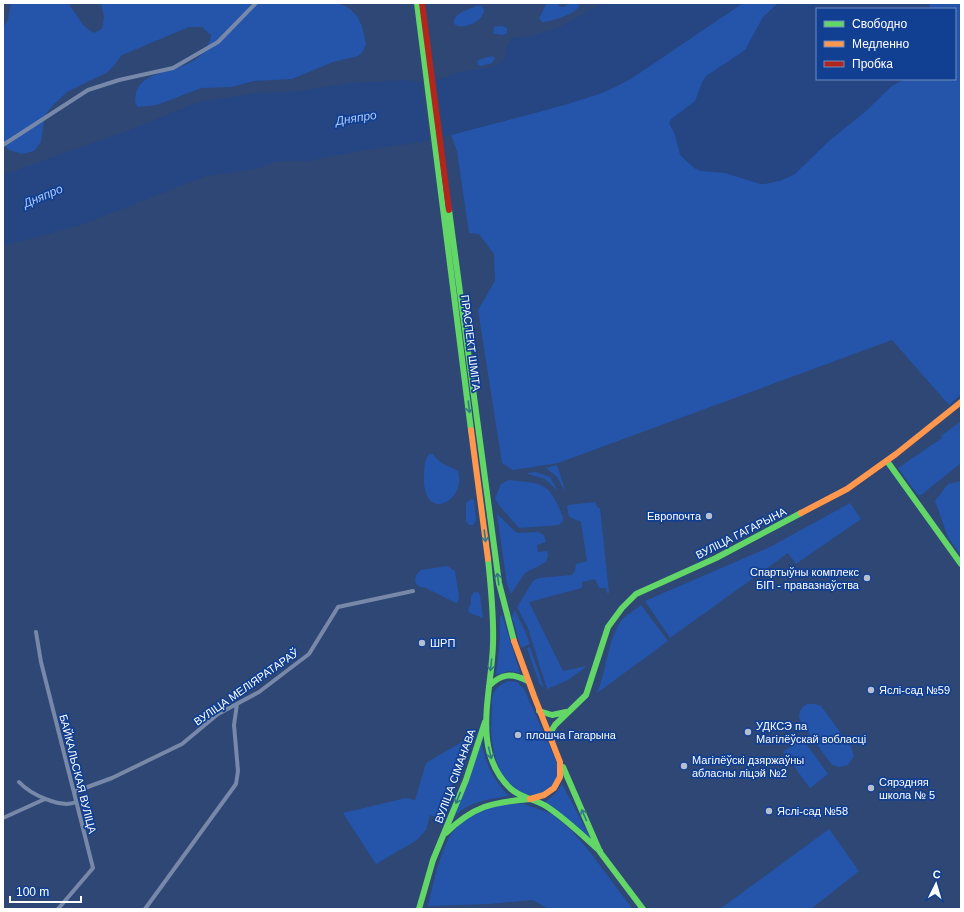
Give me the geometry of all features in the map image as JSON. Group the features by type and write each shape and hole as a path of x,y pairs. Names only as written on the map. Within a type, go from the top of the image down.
{"main road":[{"name":"ПРАСПЕКТ ШМІТА","path":"417,3 423,26"},
{"name":"ПРАСПЕКТ ШМІТА","path":"422,3 423,26 451,243 492,593 494,623 485,722"},
{"name":"ПРАСПЕКТ ШМІТА","path":"451,243 499,583 506,617 539,711 560,762"},
{"name":"ВУЛІЦА ГАГАРЫНА","path":"549,735 555,725 586,695 608,627 622,608 636,594 716,558 847,489 887,461 961,402"},
{"path":"887,461 961,564"},
{"path":"489,686 502,675 510,674 520,676 528,681"},
{"path":"539,711 557,715 570,711"},
{"path":"485,722 490,753 502,781 511,790 530,800 545,805 600,851"},
{"name":"ВУЛІЦА СІМАНАВА","path":"419,909 423,890 466,779 485,722"},
{"path":"560,762 600,851 643,909"},
{"name":"ВУЛІЦА СІМАНАВА","path":"443,837 468,812 490,804 530,800 550,793 556,786 562,772 560,762"}],"street":[{"path":"3,145 88,90 119,80 173,68 218,42 256,3"},
{"name":"ВУЛІЦА МЕЛІЯРАТАРАЎ","path":"74,792 112,778 182,744 218,714 259,692 309,654 338,607 413,591"},
{"name":"БАЙКАЛЬСКАЯ ВУЛІЦА","path":"36,632 41,662 93,868 58,909"},
{"path":"145,909 236,784 238,771 234,725 237,704"},
{"path":"19,782 26,790 45,799 70,805 76,802"},
{"path":"3,818 45,799"}],"shaded area":[{"path":"11,3 68,3 84,26 94,33 102,29 104,17 101,3 338,3 349,8 357,16 362,26 366,44 363,51 358,56 333,62 292,79 254,81 231,87 201,88 157,105 138,107 135,102 135,97 141,84 148,78 191,62 200,55 207,46 211,35 202,27 189,27 122,55 106,73 67,92 46,114 41,142 34,151 22,154 9,150 3,144 3,28 8,19"},
{"path":"547,3 558,3 560,7 564,7 569,3 578,3 579,6 568,15 551,21 542,22 539,18"},
{"path":"743,3 961,3 961,394 949,405 892,340 558,463 513,470 502,463 478,310 495,281 494,254 479,234 469,233 457,151 451,135 546,110 619,85"},
{"path":"476,6 481,6 484,9 481,17 477,21 473,24 463,26 454,24 454,20 458,15"},
{"path":"502,26 507,28 507,34 501,35 493,33 494,27"},
{"path":"492,56 495,58 492,63 481,66 477,64 478,60"},
{"path":"961,421 961,463 921,495 918,495 898,468 942,438 941,436"},
{"path":"429,454 433,454 441,463 458,471 459,482 456,492 451,499 444,503 437,504 430,500 426,492 424,468"},
{"path":"557,465 566,493 557,477 546,468"},
{"path":"535,472 550,477 558,491 545,479 528,474"},
{"path":"509,480 538,484 544,487 554,497 563,517 563,521 559,525 519,528 498,504 495,498 501,484"},
{"path":"961,481 961,556 948,537 935,501 948,484"},
{"path":"471,499 474,500 476,520 473,525 469,525 466,521 466,503"},
{"path":"595,502 598,508 600,508 609,593 607,593 606,588 599,588 595,579 582,582 582,588 529,602 563,671 587,666 568,680 547,689 528,628 517,607 533,581 538,578 572,575 575,571 576,564 587,561 581,522 569,517 567,507 568,505"},
{"path":"850,503 861,519 796,564 788,553 670,638 645,601 770,547"},
{"path":"497,514 517,533 538,532 544,535 546,542 537,545 538,552 547,551 548,555 546,562 525,573 511,594 507,584"},
{"path":"447,566 455,571 459,597 458,602 456,603 426,588 420,587 415,582 416,575 421,570"},
{"path":"474,592 478,592 480,595 483,618 470,613 468,610 471,603 471,596"},
{"path":"641,605 668,641 597,693 616,629 623,619"},
{"path":"515,610 530,644 521,648 512,617"},
{"path":"502,615 520,673 509,671 496,675 500,640 500,616"},
{"path":"530,647 544,688 539,683 527,648"},
{"name":"плошча Гагарына","path":"508,681 517,682 524,689 558,765 558,772 555,782 551,788 539,795 526,794 513,787 499,768 495,757 491,733 492,698 497,688"},
{"path":"807,704 821,706 851,747 854,756 848,765 839,767 832,765 802,724 799,715 802,708"},
{"path":"802,738 828,774 810,788 783,752"},
{"path":"467,739 464,754 438,818 430,815 426,830 417,840 376,864 343,813 406,798 415,800 426,763"},
{"path":"481,740 490,771 509,796 479,802 465,808 452,818"},
{"path":"562,784 592,841 545,802 555,794"},
{"path":"506,804 524,804 552,814 571,830 590,852 631,907 629,909 549,909 533,900 489,904 428,906 444,849 454,829 465,817 476,811"},
{"path":"829,829 859,871 811,909 720,909"}],"water":[{"name":"Дняпро","path":"603,3 743,3 631,79 605,92 568,104 427,141 354,152 308,161 278,161 252,170 206,176 81,225 3,246 3,175 138,127 188,106 204,101 257,93 301,91 348,83 405,80 421,82 441,79 459,72 488,68 500,63 504,59 508,45 513,38 532,36 562,26"},
{"path":"778,3 929,3 930,8 816,8 816,80 903,80 892,86 865,112 829,141 795,174 780,181 760,184 725,173 701,171 694,168 680,155 675,135 669,123 671,119 695,101 702,82 706,76 745,50 763,17"}],"pier":[{"path":"436,78 444,139 429,143 421,80"}],"traffic: fast":[{"path":"417,3 471,430"},
{"path":"449,210 499,583 514,641"},
{"path":"887,461 961,564"},
{"path":"549,735 555,725 586,695 608,627 622,608 636,594 716,558 801,513"},
{"path":"488,559 493,622 493,644 486,720 487,739 491,757 498,774 511,789 553,811 600,851"},
{"path":"489,686 498,679 507,676 517,677 528,681"},
{"path":"539,711 552,715 566,712"},
{"path":"419,909 433,860 466,780 485,722"},
{"path":"563,767 600,852 643,909"},
{"path":"446,833 465,817 484,807 505,802 530,799"}],"traffic: slow":[{"path":"801,513 847,489 896,454 961,402"},
{"path":"471,430 488,559"},
{"path":"514,641 560,762 560,777 554,788 544,795 530,799"}],"traffic: jam":[{"path":"422,3 449,210"}],"place":[{"name":"Европочта","path":"709,516"},
{"name":"Спартыўны комплекс БІП - правазнаўства","path":"867,578"},
{"name":"ШРП","path":"422,643"},
{"name":"Яслі-сад №59","path":"871,690"},
{"name":"УДКСЭ па Магілёўскай вобласці","path":"748,732"},
{"name":"плошча Гагарына","path":"518,735"},
{"name":"Магілёўскі дзяржаўны абласны ліцэй №2","path":"684,766"},
{"name":"Сярэдняя школа № 5","path":"871,788"},
{"name":"Яслі-сад №58","path":"769,811"}]}
